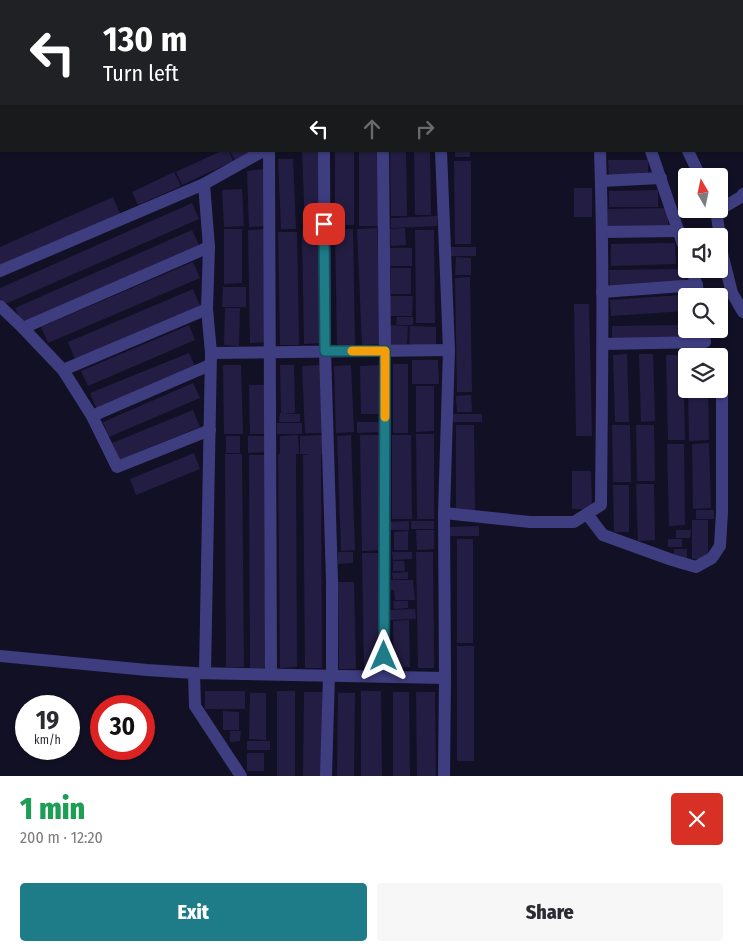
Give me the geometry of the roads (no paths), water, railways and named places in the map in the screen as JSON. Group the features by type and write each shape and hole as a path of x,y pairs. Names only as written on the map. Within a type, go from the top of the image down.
{"street":[{"path":"0,270 204,184 261,152"},
{"path":"269,152 271,674"},
{"path":"324,152 325,351 332,581 326,776"},
{"path":"383,152 385,351 384,676"},
{"path":"441,152 449,350 444,513 444,776"},
{"path":"444,513 530,522 574,522 601,505 603,344 600,152"},
{"path":"651,152 678,228"},
{"path":"688,152 696,168"},
{"path":"601,181 661,178"},
{"path":"204,184 209,247 210,430 199,673 194,706 241,776"},
{"path":"728,204 743,194"},
{"path":"717,218 722,253 743,312"},
{"path":"602,232 678,231"},
{"path":"23,328 209,247"},
{"path":"602,292 678,290"},
{"path":"0,306 63,370 92,416 117,467 210,430"},
{"path":"63,370 208,308"},
{"path":"603,344 678,337"},
{"path":"92,416 211,359 270,352 449,350"},
{"path":"586,514 603,535 672,560 696,567 712,558 720,546 722,512 722,398"},
{"path":"0,656 138,670 445,678"}]}
